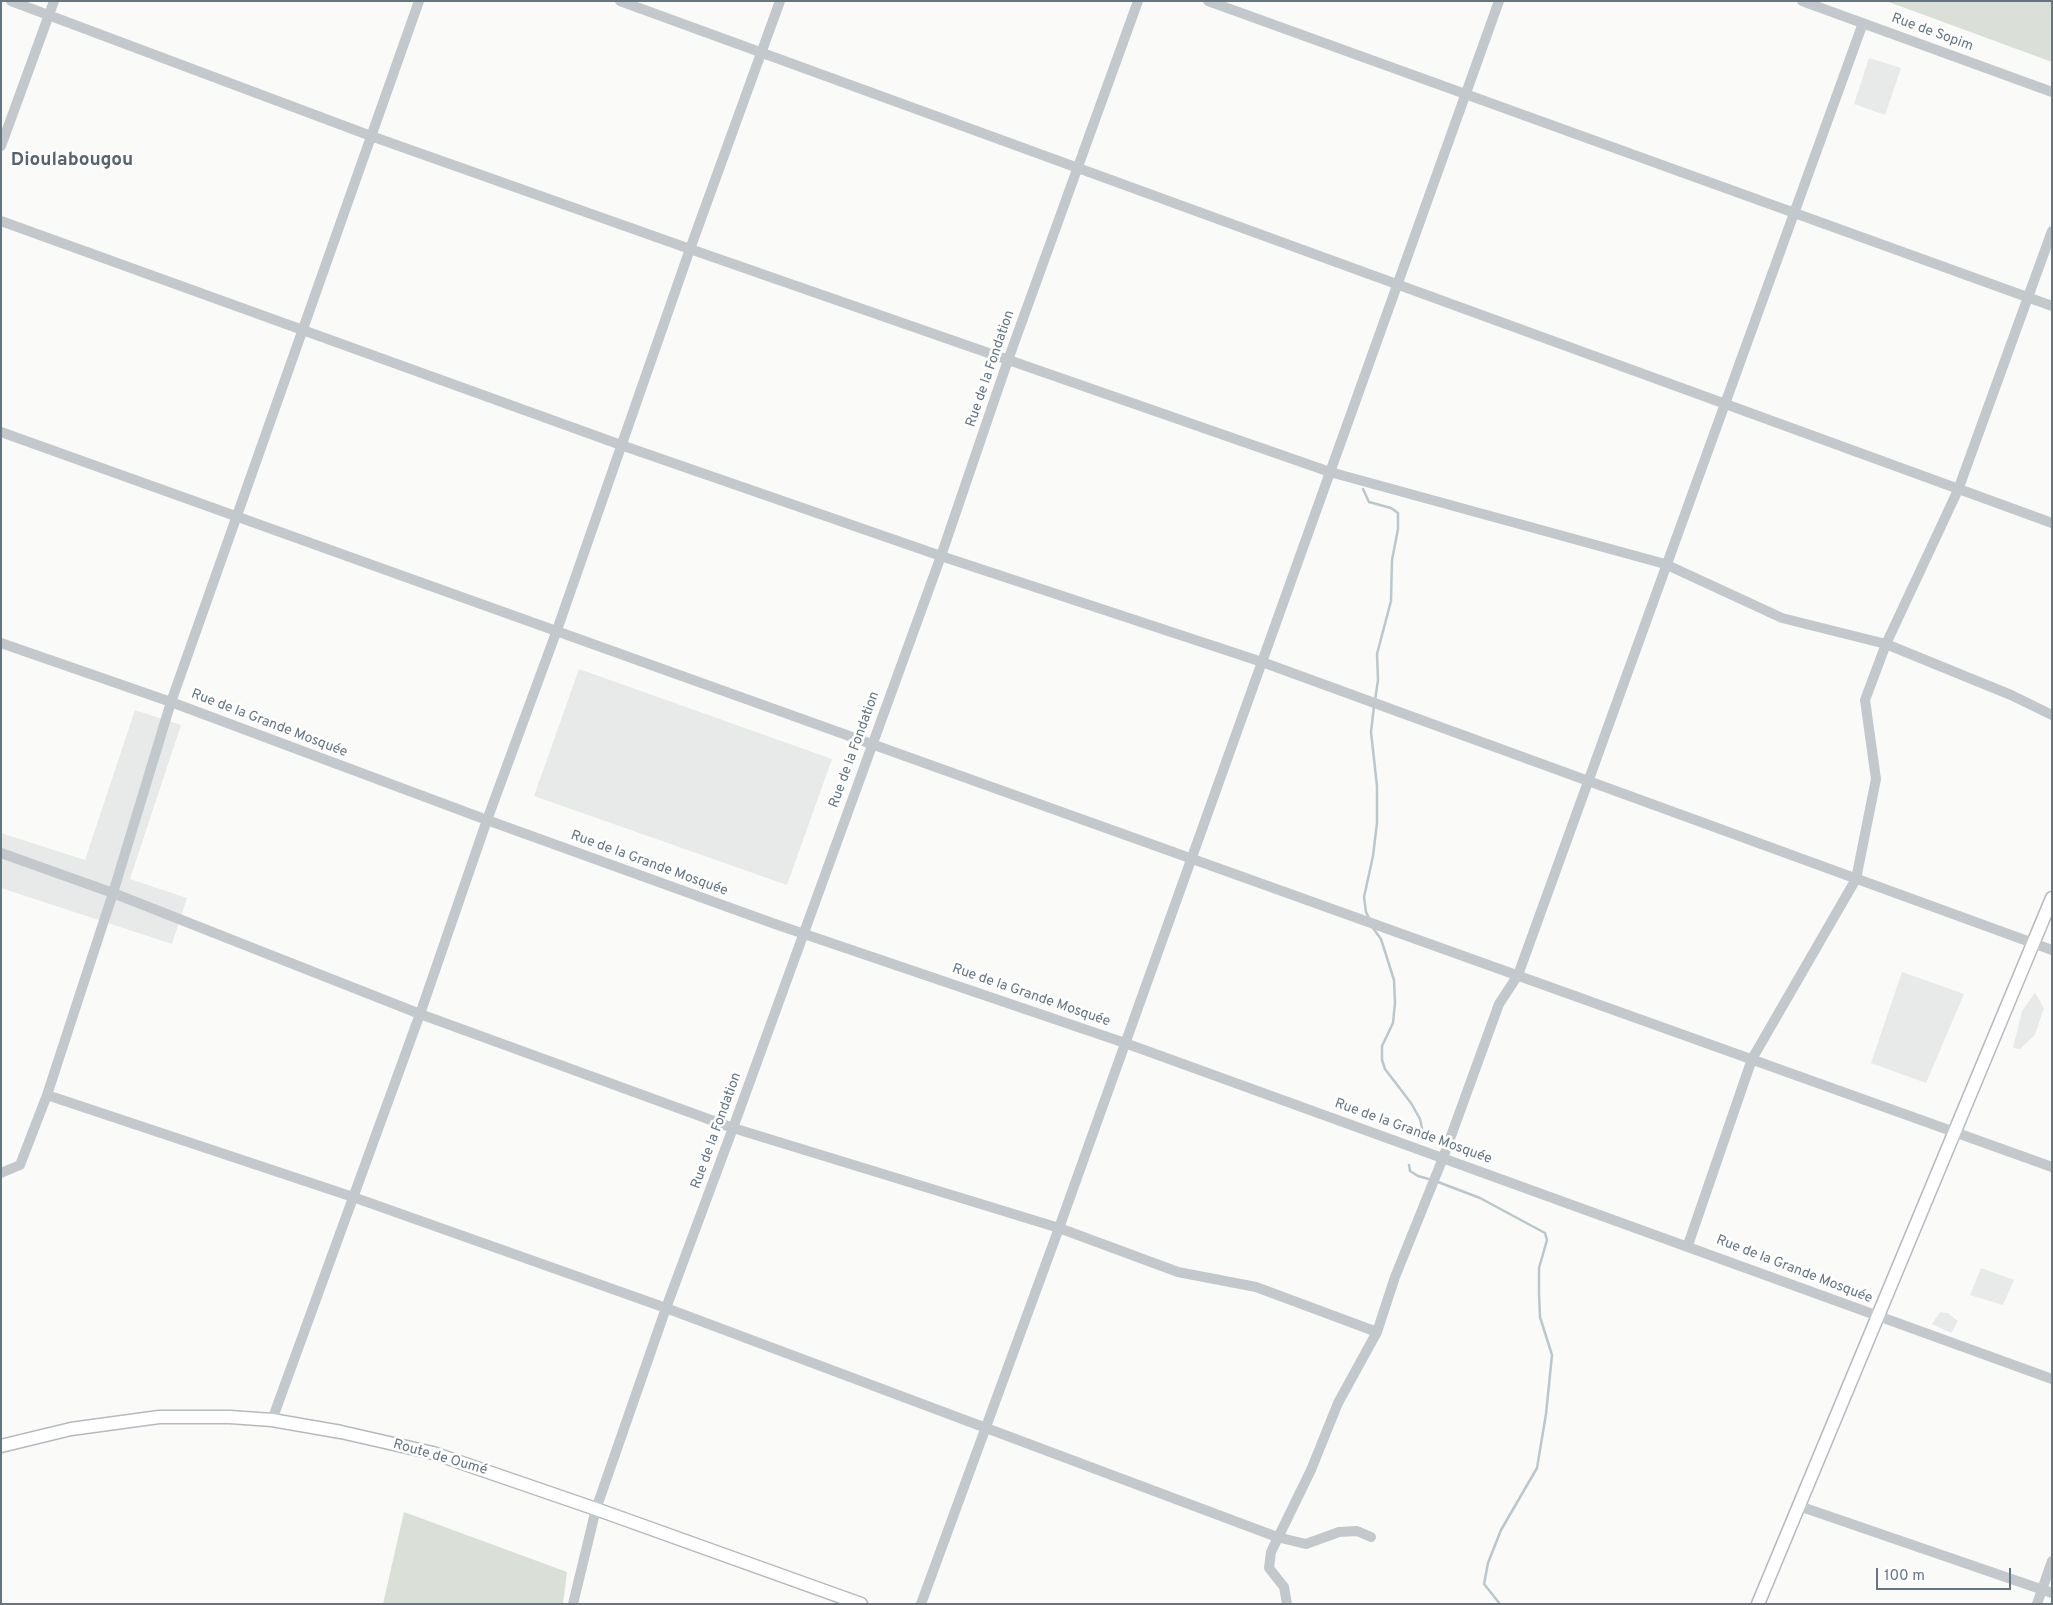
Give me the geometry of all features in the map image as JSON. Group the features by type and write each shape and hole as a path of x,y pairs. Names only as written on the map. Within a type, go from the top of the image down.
{"main road":[{"path":"1758,1604 2052,898"},
{"name":"Route de Oumé","path":"1,1446 71,1429 160,1418 230,1417 272,1420 341,1432 433,1453 596,1508 862,1604"}],"street":[{"path":"11,1 372,136 1330,472 1665,564 1782,618 1886,644 2011,695 2052,715"},
{"path":"1,146 54,1"},
{"path":"1,1173 20,1165 47,1094 113,893 171,702 419,1"},
{"path":"620,1 1726,402 1958,490 2052,523"},
{"path":"272,1420 420,1014 487,820 557,630 690,249 780,1"},
{"name":"Rue de la Fondation","path":"573,1604 596,1508 666,1308 734,1128 941,556 1008,360 1138,1"},
{"path":"1208,1 2052,306"},
{"path":"921,1604 1060,1228 1499,1"},
{"name":"Rue de Sopim","path":"1802,1 2052,92"},
{"path":"1286,1604 1284,1588 1268,1568 1276,1537 1311,1470 1338,1403 1377,1332 1395,1277 1443,1158 1499,1004 1518,975 1665,564 1726,402 1863,23"},
{"path":"1,221 621,445 941,556 1262,662 2052,950"},
{"path":"1688,1246 1752,1059 1856,879 1876,779 1865,700 1886,644 1958,490 2052,231"},
{"path":"1,432 2052,1167"},
{"name":"Rue de la Grande Mosquée","path":"1,643 171,702 487,820 804,934 1125,1043 2052,1379"},
{"path":"1,853 113,893 420,1014 734,1128 1060,1228 1178,1272 1256,1287 1377,1332"},
{"path":"47,1094 353,1197 666,1308 1276,1537 1306,1544 1339,1532 1357,1531 1371,1537"},
{"path":"1799,1506 2047,1591"},
{"path":"2037,1604 2047,1591 2052,1561"}],"shaded area":[{"path":"1886,1 2052,1 2052,62"},
{"path":"1869,58 1901,68 1885,115 1854,104"},
{"path":"579,669 832,759 787,885 534,796"},
{"path":"135,710 181,725 130,879 187,898 172,944 1,888 1,833 85,860"},
{"path":"1902,972 1964,994 1926,1083 1871,1063"},
{"path":"2035,993 2044,1008 2035,1035 2020,1049 2013,1048 2022,1011"},
{"path":"1981,1268 2014,1280 2003,1305 1970,1295"},
{"path":"1940,1312 1948,1313 1958,1321 1951,1333 1932,1324"},
{"path":"404,1512 567,1572 563,1604 383,1604"}],"waterway":[{"path":"1363,489 1369,502 1391,508 1398,513 1398,529 1392,560 1391,601 1377,654 1378,680 1375,701"},
{"path":"1369,918 1366,912 1364,897 1373,856 1377,823 1377,786 1371,732 1374,706"},
{"path":"1373,928 1381,939 1394,980 1395,1003 1393,1023 1382,1046 1382,1060 1385,1069 1411,1103 1420,1119 1422,1128 1419,1136"},
{"path":"1409,1165 1410,1171 1418,1176 1432,1180"},
{"path":"1438,1182 1480,1198 1545,1233 1547,1240 1539,1268 1540,1317 1552,1355 1546,1414 1537,1468 1501,1530 1488,1563 1484,1584 1500,1604"}],"district":[{"name":"Dioulabougou","path":"72,161"}]}
